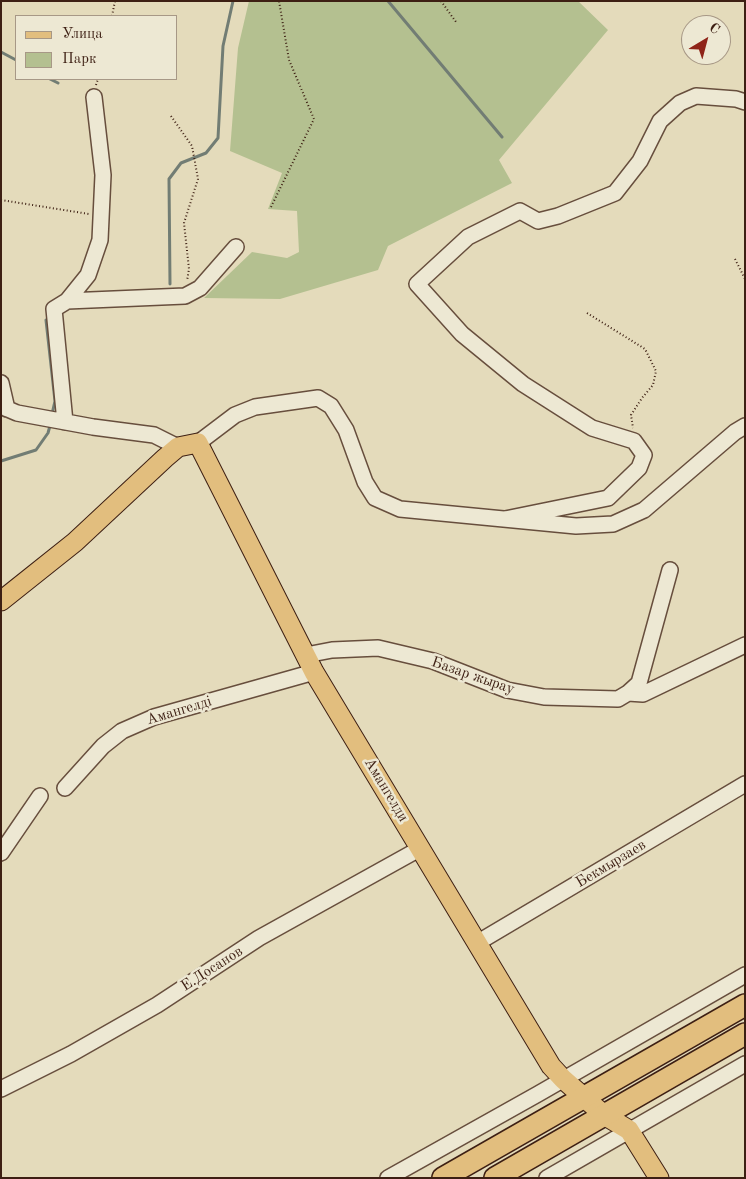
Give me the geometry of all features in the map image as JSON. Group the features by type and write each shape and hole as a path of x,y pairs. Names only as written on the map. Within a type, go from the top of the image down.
{"highway":[{"path":"443,1178 745,1005"},
{"path":"495,1178 745,1034"}],"main road":[{"path":"1,601 75,542 178,446 198,444"},
{"name":"Амангелди","path":"198,444 314,672 551,1066 563,1080 604,1115 629,1130"},
{"path":"629,1130 659,1178"}],"street":[{"path":"505,519 608,498 639,468 644,455 634,440 592,428 523,384 462,334 417,284 468,237 520,211 538,221 558,216 615,193 640,161 660,121 680,103 696,96 736,99 745,102"},
{"path":"65,422 54,309 67,301 88,275 100,240 103,175 94,98"},
{"path":"67,301 185,296 200,288 236,246"},
{"path":"1,383 4,408 17,413 93,427 154,435 178,446"},
{"path":"198,444 235,415 255,407 318,398 331,406 346,430 365,482 375,498 400,509 576,526 613,524 644,510 735,432 745,426"},
{"path":"628,693 639,683 670,570"},
{"name":"Базар жырау","path":"306,655 332,650 378,648 433,661 507,690 544,697 618,698 628,693 643,694 745,645"},
{"name":"Амангелді","path":"65,788 104,746 122,731 154,717 314,672"},
{"name":"Бекмырзаев","path":"477,944 745,784"},
{"path":"1,853 40,796"},
{"name":"Е.Досанов","path":"1,1089 71,1054 157,1005 259,938 421,848"},
{"path":"388,1178 745,975"},
{"path":"547,1178 745,1064"}],"path":[{"path":"112,15 115,1"},
{"path":"271,207 314,119 289,60 279,1"},
{"path":"441,1 456,22"},
{"path":"171,116 192,146 198,179 184,223 189,269 185,296"},
{"path":"1,200 101,216"},
{"path":"735,260 745,279"},
{"path":"587,313 645,349 656,371 653,385 631,414 634,440"}],"green space":[{"path":"249,1 578,1 608,30 499,160 512,183 388,246 378,270 280,299 204,298 252,252 287,258 299,252 297,211 268,209 282,173 230,151 238,48"}],"waterway":[{"path":"170,284 169,179 181,163 206,153 218,138 223,46 233,1"},
{"path":"388,1 502,137"},
{"path":"1,52 15,59"},
{"path":"52,80 58,83"},
{"path":"46,320 55,401 52,414"},
{"path":"1,461 36,450 48,433 51,422"}]}
